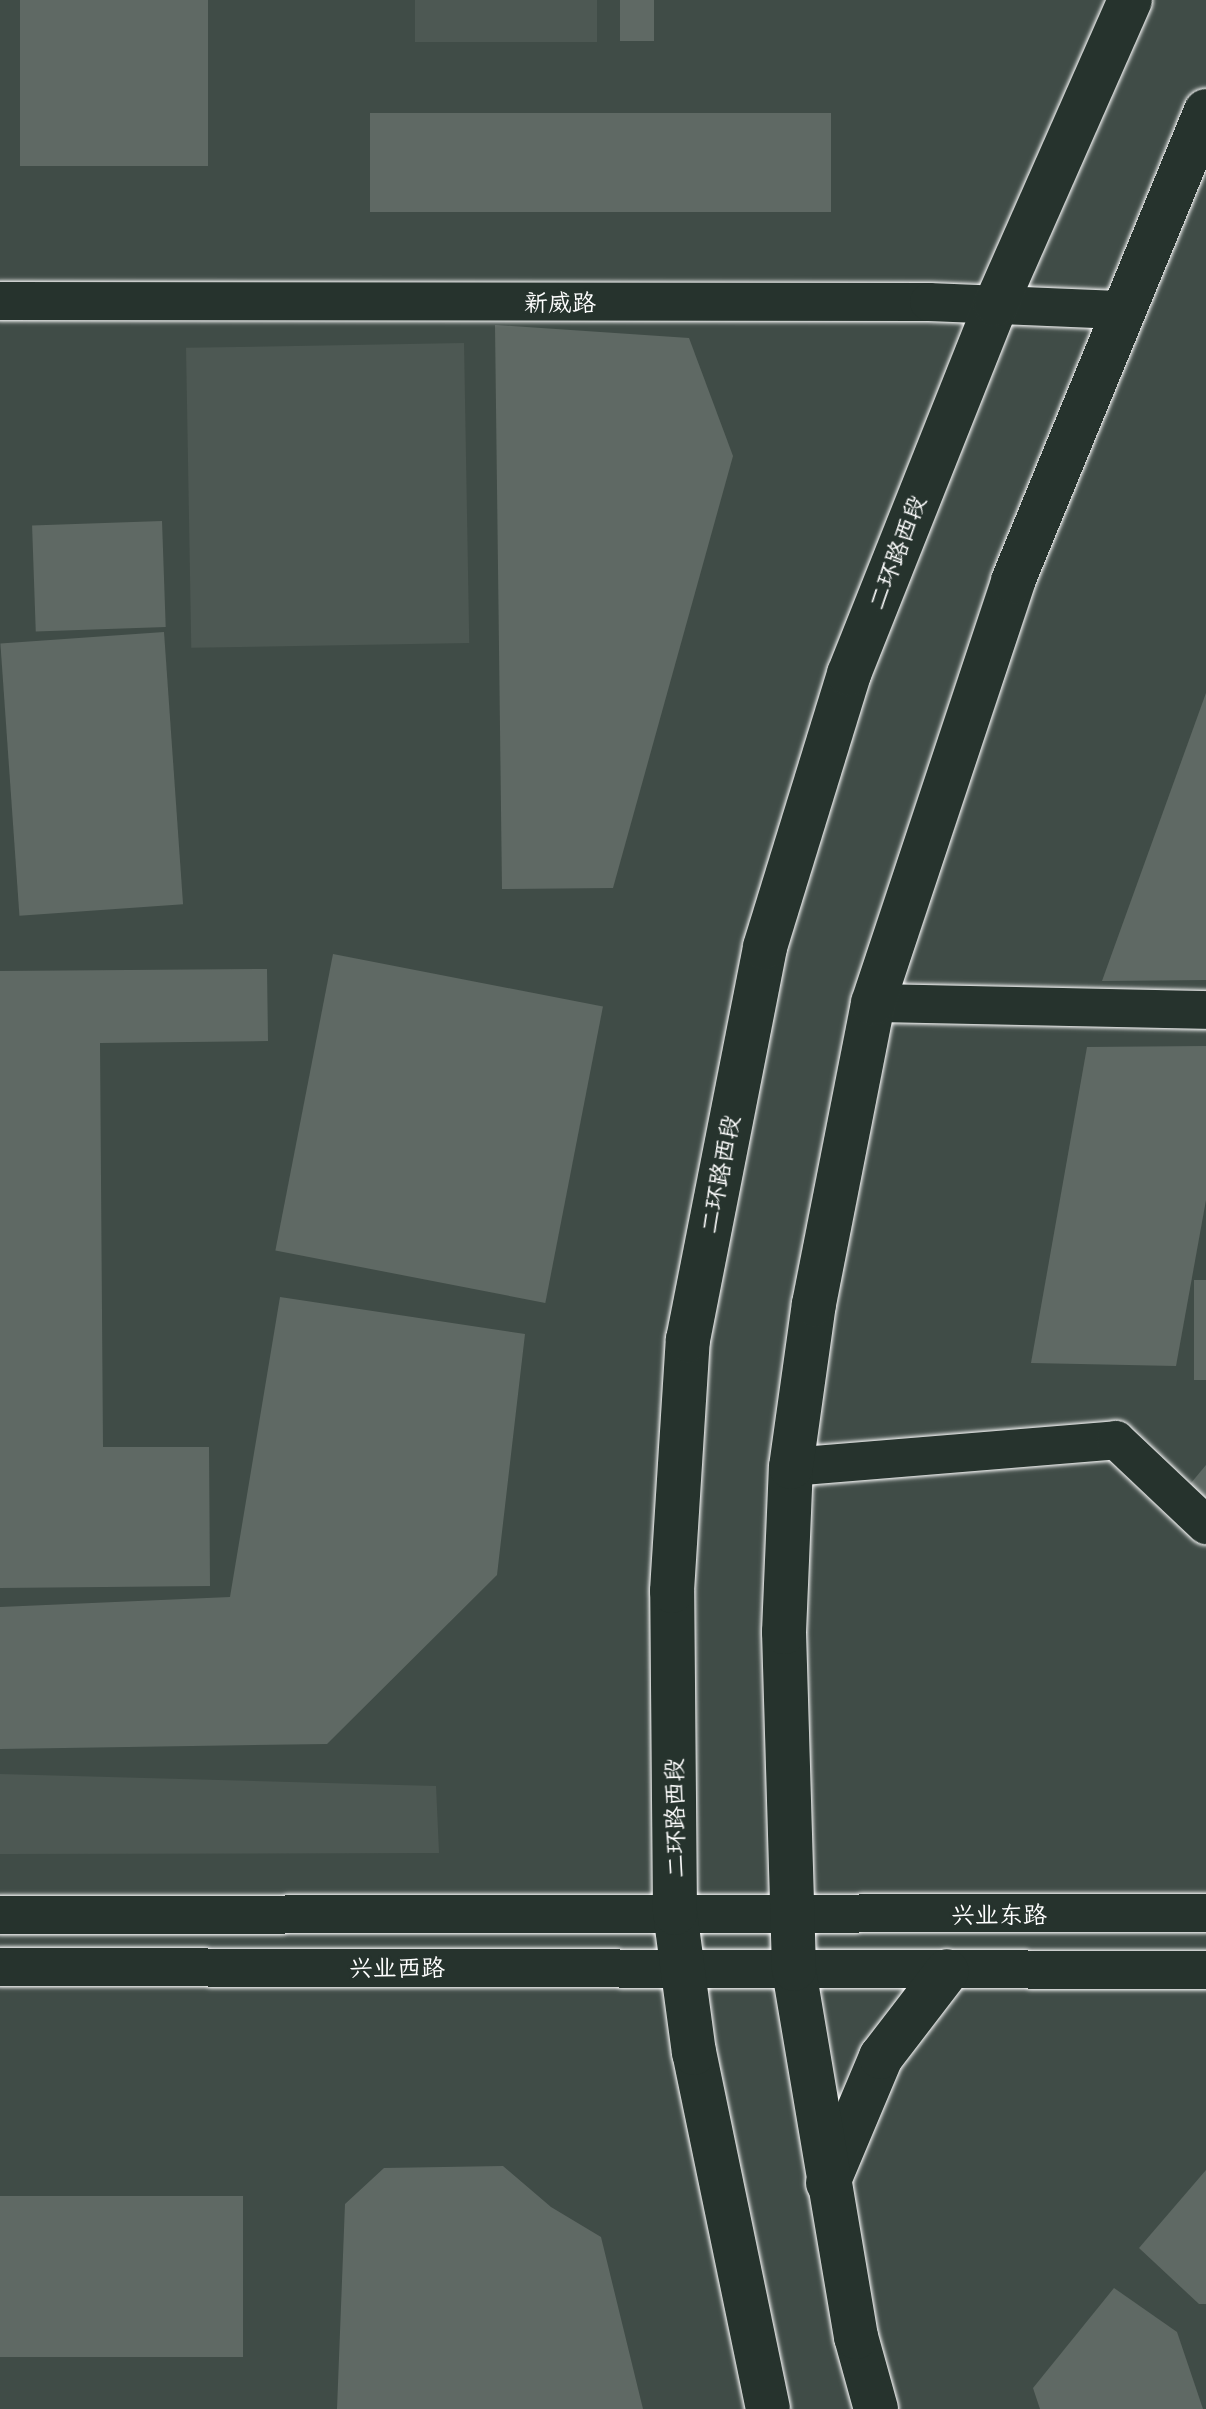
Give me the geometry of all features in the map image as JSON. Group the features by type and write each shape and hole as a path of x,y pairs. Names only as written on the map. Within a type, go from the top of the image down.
{"main road":[{"name":"二环路西段","path":"768,2409 681,1967 675,1913 676,1528 688,1340 727,1128 765,947 849,674 996,304 1130,0"},
{"path":"876,2409 828,2183 794,1969 784,1632 791,1467 814,1304 873,1003 1013,581 1119,310 1206,111"},
{"path":"828,2183 881,2057 947,1971"}],"street":[{"name":"新威路","path":"0,301 996,304 1119,310"},
{"path":"873,1003 1206,1010"},
{"path":"791,1467 1116,1440 1206,1525"},
{"name":"兴业东路","path":"792,1914 1206,1913"},
{"path":"0,1915 792,1914"},
{"name":"兴业西路","path":"0,1967 794,1969"},
{"path":"794,1969 1206,1970"}],"shaded area":[{"path":"0,0 1206,0 1206,2409 0,2409"},
{"path":"415,0 597,0 597,42 415,42"},
{"path":"464,343 469,643 191,648 186,348"},
{"path":"0,1774 436,1786 439,1853 0,1854"}],"building":[{"path":"20,0 208,0 208,166 20,166"},
{"path":"620,0 654,0 654,41 620,41"},
{"path":"370,113 831,113 831,212 370,212"},
{"path":"495,325 689,338 733,456 613,888 502,889"},
{"path":"162,521 166,627 36,631 32,526"},
{"path":"164,632 183,904 19,916 0,643"},
{"path":"1206,693 1206,980 1102,981"},
{"path":"333,954 603,1006 545,1303 275,1250"},
{"path":"267,969 268,1041 100,1043 103,1447 209,1447 210,1586 0,1588 0,971"},
{"path":"1206,1046 1206,1200 1176,1366 1031,1363 1087,1047"},
{"path":"1194,1280 1206,1280 1206,1380 1194,1380"},
{"path":"280,1297 525,1334 497,1575 327,1744 0,1749 0,1607 230,1597"},
{"path":"1206,1465 1206,1515 1181,1495"},
{"path":"503,2166 551,2207 601,2237 643,2409 337,2409 345,2204 384,2168"},
{"path":"1206,2170 1206,2304 1199,2304 1139,2248"},
{"path":"0,2196 243,2196 243,2357 0,2357"},
{"path":"1114,2288 1177,2332 1203,2409 1040,2409 1033,2388"}]}
